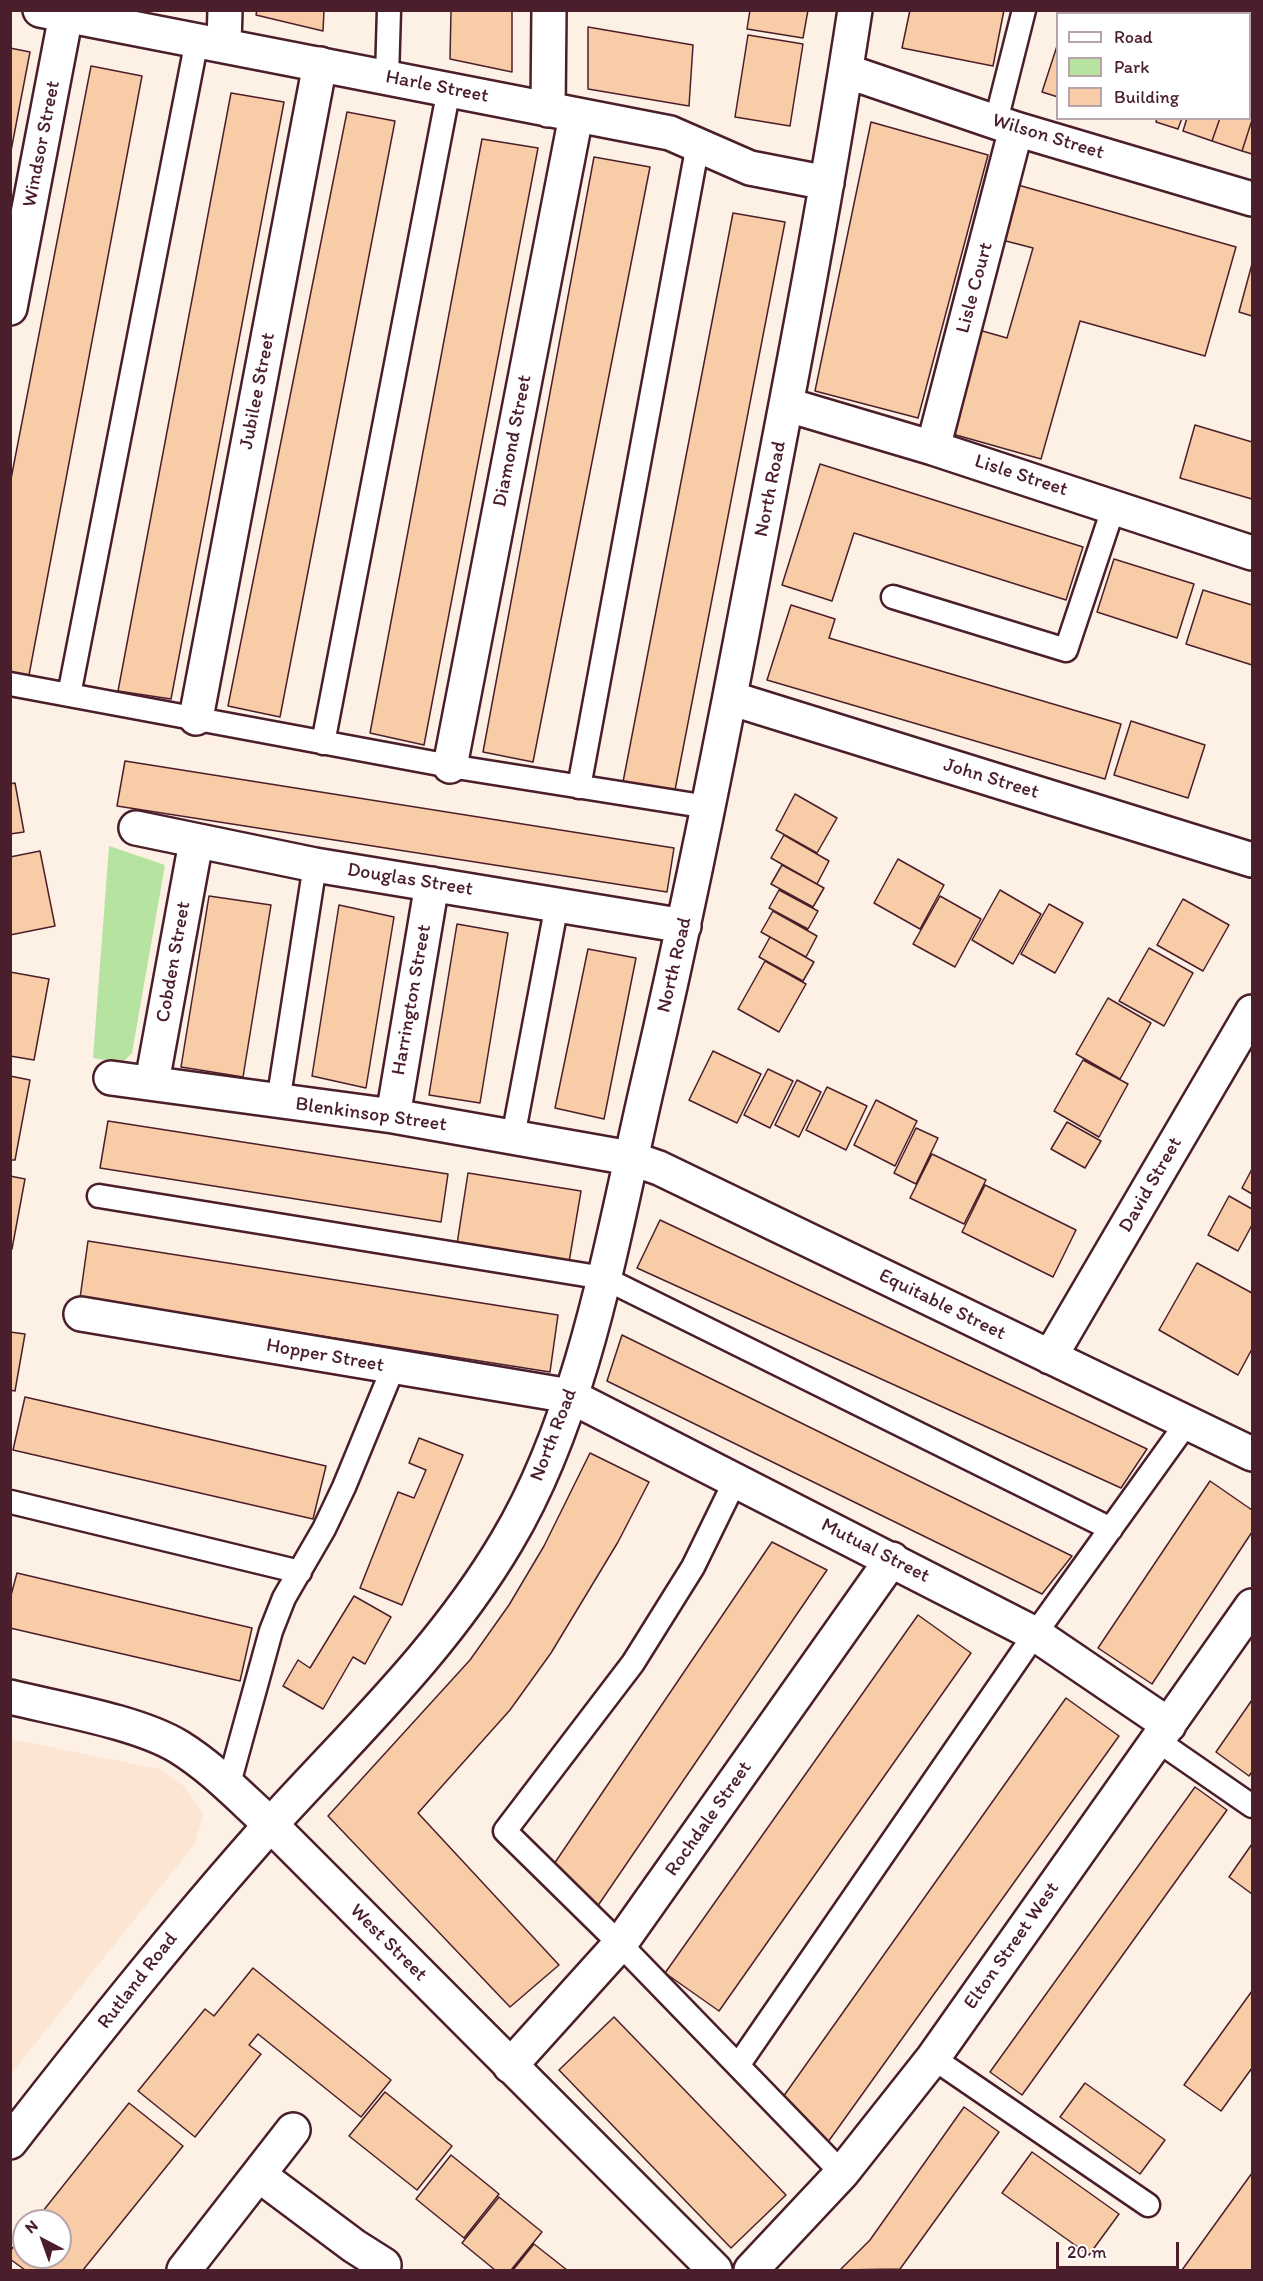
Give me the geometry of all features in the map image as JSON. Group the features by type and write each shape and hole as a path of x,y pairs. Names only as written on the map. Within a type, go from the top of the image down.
{"street":[{"path":"211,42 225,10"},
{"name":"Diamond Street","path":"450,766 562,113 549,10"},
{"name":"North Road","path":"271,1825 418,1667 468,1602 510,1537 547,1460 570,1396 604,1278 684,926 788,405 855,10"},
{"name":"Harle Street","path":"57,12 670,133 750,168 827,183"},
{"name":"Windsor Street","path":"10,308 57,12"},
{"name":"Jubilee Street","path":"196,718 320,64"},
{"name":"Wilson Street","path":"846,71 1006,125 1252,199"},
{"name":"Lisle Court","path":"933,448 1006,125"},
{"name":"Lisle Street","path":"788,405 933,448 1252,553"},
{"name":"John Street","path":"730,698 1252,860"},
{"name":"Douglas Street","path":"136,828 315,865 684,926"},
{"name":"Cobden Street","path":"152,1082 196,842"},
{"name":"Harrington Street","path":"393,1116 432,884"},
{"name":"David Street","path":"1050,1357 1252,1012"},
{"name":"Blenkinsop Street","path":"111,1078 393,1116 630,1158"},
{"name":"Equitable Street","path":"630,1158 659,1168 1185,1424 1252,1454"},
{"name":"Hopper Street","path":"81,1314 570,1396"},
{"name":"Mutual Street","path":"570,1396 1035,1634 1163,1733"},
{"name":"Rochdale Street","path":"510,2066 620,1944 892,1559"},
{"name":"Elton Street West","path":"751,2271 842,2173 933,2058 1252,1606"},
{"name":"West Street","path":"10,1697 146,1732 178,1746 228,1786 271,1825 715,2271"},
{"name":"Rutland Road","path":"13,2135 178,1930 271,1825"},
{"path":"184,2271 293,2130"},
{"path":"259,2175 354,2246 384,2265 383,2271"}],"lane":[{"path":"387,77 389,10"},
{"path":"1006,125 1024,10"},
{"path":"69,694 211,42"},
{"path":"323,743 449,89"},
{"path":"579,787 698,144"},
{"path":"893,597 1066,650 1114,506"},
{"path":"10,684 450,766 708,807"},
{"path":"278,1102 315,865"},
{"path":"513,1137 557,904"},
{"path":"99,1196 604,1278 1111,1529"},
{"path":"228,1786 271,1631 284,1598 344,1487 393,1368"},
{"path":"739,2064 1035,1634 1185,1424"},
{"path":"736,1479 693,1567 633,1663 505,1831 739,2064 842,2173"},
{"path":"11,1502 300,1572"},
{"path":"1163,1733 1252,1806"},
{"path":"933,2058 1148,2205"}],"shaded area":[{"path":"11,1739 159,1769 185,1787 203,1814 195,1844 11,2074"}],"green space":[{"path":"109,846 165,865 132,1053 122,1063 93,1058"}],"building":[{"path":"257,10 324,10 323,31 256,15"},
{"path":"451,10 512,10 512,72 450,59"},
{"path":"750,10 808,10 803,38 747,29"},
{"path":"910,10 1004,10 993,66 902,48"},
{"path":"1068,10 1155,10 1154,12 1068,12"},
{"path":"588,27 693,45 689,106 588,89"},
{"path":"748,35 803,44 790,126 735,117"},
{"path":"10,48 30,52 10,156"},
{"path":"1056,49 1056,96 1042,92"},
{"path":"1251,58 1252,120 1242,151 1212,141 1219,120 1251,120"},
{"path":"91,66 142,76 29,675 10,672 10,484"},
{"path":"231,93 284,102 171,699 118,691"},
{"path":"347,112 395,121 280,717 228,706"},
{"path":"1156,120 1181,120 1178,129 1156,122"},
{"path":"1186,120 1219,120 1212,141 1183,131"},
{"path":"1252,120 1252,154 1242,151"},
{"path":"871,122 988,155 918,418 815,391"},
{"path":"482,139 538,148 424,745 370,733"},
{"path":"594,157 650,167 533,762 483,752"},
{"path":"1018,185 1236,247 1205,356 1080,321 1041,459 949,433 979,330 1007,338 1033,248 1002,240"},
{"path":"733,213 785,222 675,790 623,782"},
{"path":"1252,264 1252,316 1239,312"},
{"path":"1195,425 1252,442 1252,499 1180,478"},
{"path":"820,464 1083,547 1066,600 854,533 832,601 782,585"},
{"path":"1114,559 1194,584 1177,638 1097,612"},
{"path":"1203,590 1252,605 1252,665 1186,644"},
{"path":"791,605 835,619 829,638 1121,724 1105,779 767,680"},
{"path":"1131,721 1205,745 1188,798 1114,775"},
{"path":"125,761 674,848 667,892 117,806"},
{"path":"15,783 24,832 10,834 10,784"},
{"path":"795,794 837,818 817,853 776,830"},
{"path":"784,835 829,861 817,884 771,858"},
{"path":"40,851 55,926 10,935 10,857"},
{"path":"898,859 944,885 920,929 874,903"},
{"path":"782,865 824,888 813,907 771,884"},
{"path":"779,890 818,911 808,929 769,908"},
{"path":"1000,890 1041,914 1013,964 972,940"},
{"path":"209,896 271,905 243,1077 181,1067"},
{"path":"940,896 981,919 955,967 913,944"},
{"path":"1183,899 1229,925 1203,971 1157,945"},
{"path":"1049,904 1083,923 1055,973 1021,954"},
{"path":"339,905 394,917 366,1088 312,1076"},
{"path":"773,911 817,936 806,957 761,932"},
{"path":"457,924 508,933 480,1103 429,1095"},
{"path":"770,937 814,962 803,981 759,957"},
{"path":"1149,948 1193,973 1164,1026 1119,1001"},
{"path":"588,949 636,958 604,1119 555,1108"},
{"path":"765,961 806,984 779,1032 738,1009"},
{"path":"10,972 49,979 34,1060 10,1056"},
{"path":"1108,998 1151,1023 1120,1079 1076,1054"},
{"path":"713,1051 761,1074 737,1123 689,1100"},
{"path":"1083,1060 1128,1084 1099,1137 1054,1111"},
{"path":"768,1069 793,1081 770,1128 744,1115"},
{"path":"10,1076 30,1080 15,1160 10,1160"},
{"path":"797,1080 821,1092 799,1137 775,1125"},
{"path":"827,1087 867,1106 846,1150 806,1130"},
{"path":"876,1100 917,1121 895,1166 854,1145"},
{"path":"108,1121 448,1174 441,1222 100,1168"},
{"path":"1067,1122 1101,1141 1085,1168 1051,1149"},
{"path":"916,1128 938,1138 916,1184 894,1173"},
{"path":"932,1154 986,1180 964,1224 910,1198"},
{"path":"1252,1169 1252,1194 1242,1188"},
{"path":"468,1173 581,1191 569,1262 457,1244"},
{"path":"10,1176 25,1179 12,1249 10,1249"},
{"path":"985,1185 1076,1230 1053,1277 962,1232"},
{"path":"1229,1196 1252,1209 1252,1225 1238,1251 1208,1235"},
{"path":"660,1220 1147,1449 1121,1488 637,1268"},
{"path":"88,1241 558,1315 550,1372 80,1298"},
{"path":"1197,1263 1252,1293 1252,1349 1238,1375 1159,1330"},
{"path":"10,1332 25,1334 15,1391 10,1390"},
{"path":"622,1335 1072,1556 1042,1594 607,1381"},
{"path":"25,1397 326,1466 313,1519 13,1450"},
{"path":"419,1438 463,1455 402,1605 360,1588 398,1492 414,1498 426,1470 409,1463"},
{"path":"590,1453 649,1482 618,1542 551,1653 510,1710 418,1813 559,1965 510,2007 328,1816 470,1660 509,1605 544,1546"},
{"path":"1210,1481 1252,1510 1252,1532 1152,1684 1098,1648"},
{"path":"772,1542 827,1570 597,1907 554,1864"},
{"path":"17,1573 252,1628 240,1681 10,1628 10,1599"},
{"path":"354,1596 391,1617 365,1664 353,1657 323,1709 283,1686 298,1660 310,1668"},
{"path":"918,1615 971,1653 719,2011 665,1973"},
{"path":"1066,1698 1119,1736 828,2142 783,2097"},
{"path":"1252,1700 1252,1772 1249,1776 1216,1752"},
{"path":"1195,1787 1227,1810 1022,2095 990,2072"},
{"path":"1252,1844 1252,1894 1229,1877"},
{"path":"253,1968 391,2080 361,2117 258,2034 249,2045 261,2054 195,2137 138,2091 205,2009 214,2016"},
{"path":"1252,1991 1252,2068 1221,2111 1184,2085"},
{"path":"614,2017 786,2195 731,2248 559,2070"},
{"path":"1085,2083 1165,2140 1140,2174 1060,2117"},
{"path":"385,2092 452,2146 417,2190 349,2136"},
{"path":"129,2103 183,2146 83,2270 24,2269 72,2269 72,2209 45,2209"},
{"path":"964,2107 999,2132 900,2269 840,2270 870,2240"},
{"path":"1032,2152 1119,2214 1089,2255 1002,2193"},
{"path":"451,2155 499,2194 464,2238 416,2199"},
{"path":"1252,2173 1252,2270 1182,2270"},
{"path":"499,2197 542,2232 511,2270 495,2270 462,2243"},
{"path":"534,2244 567,2270 513,2270"}]}
